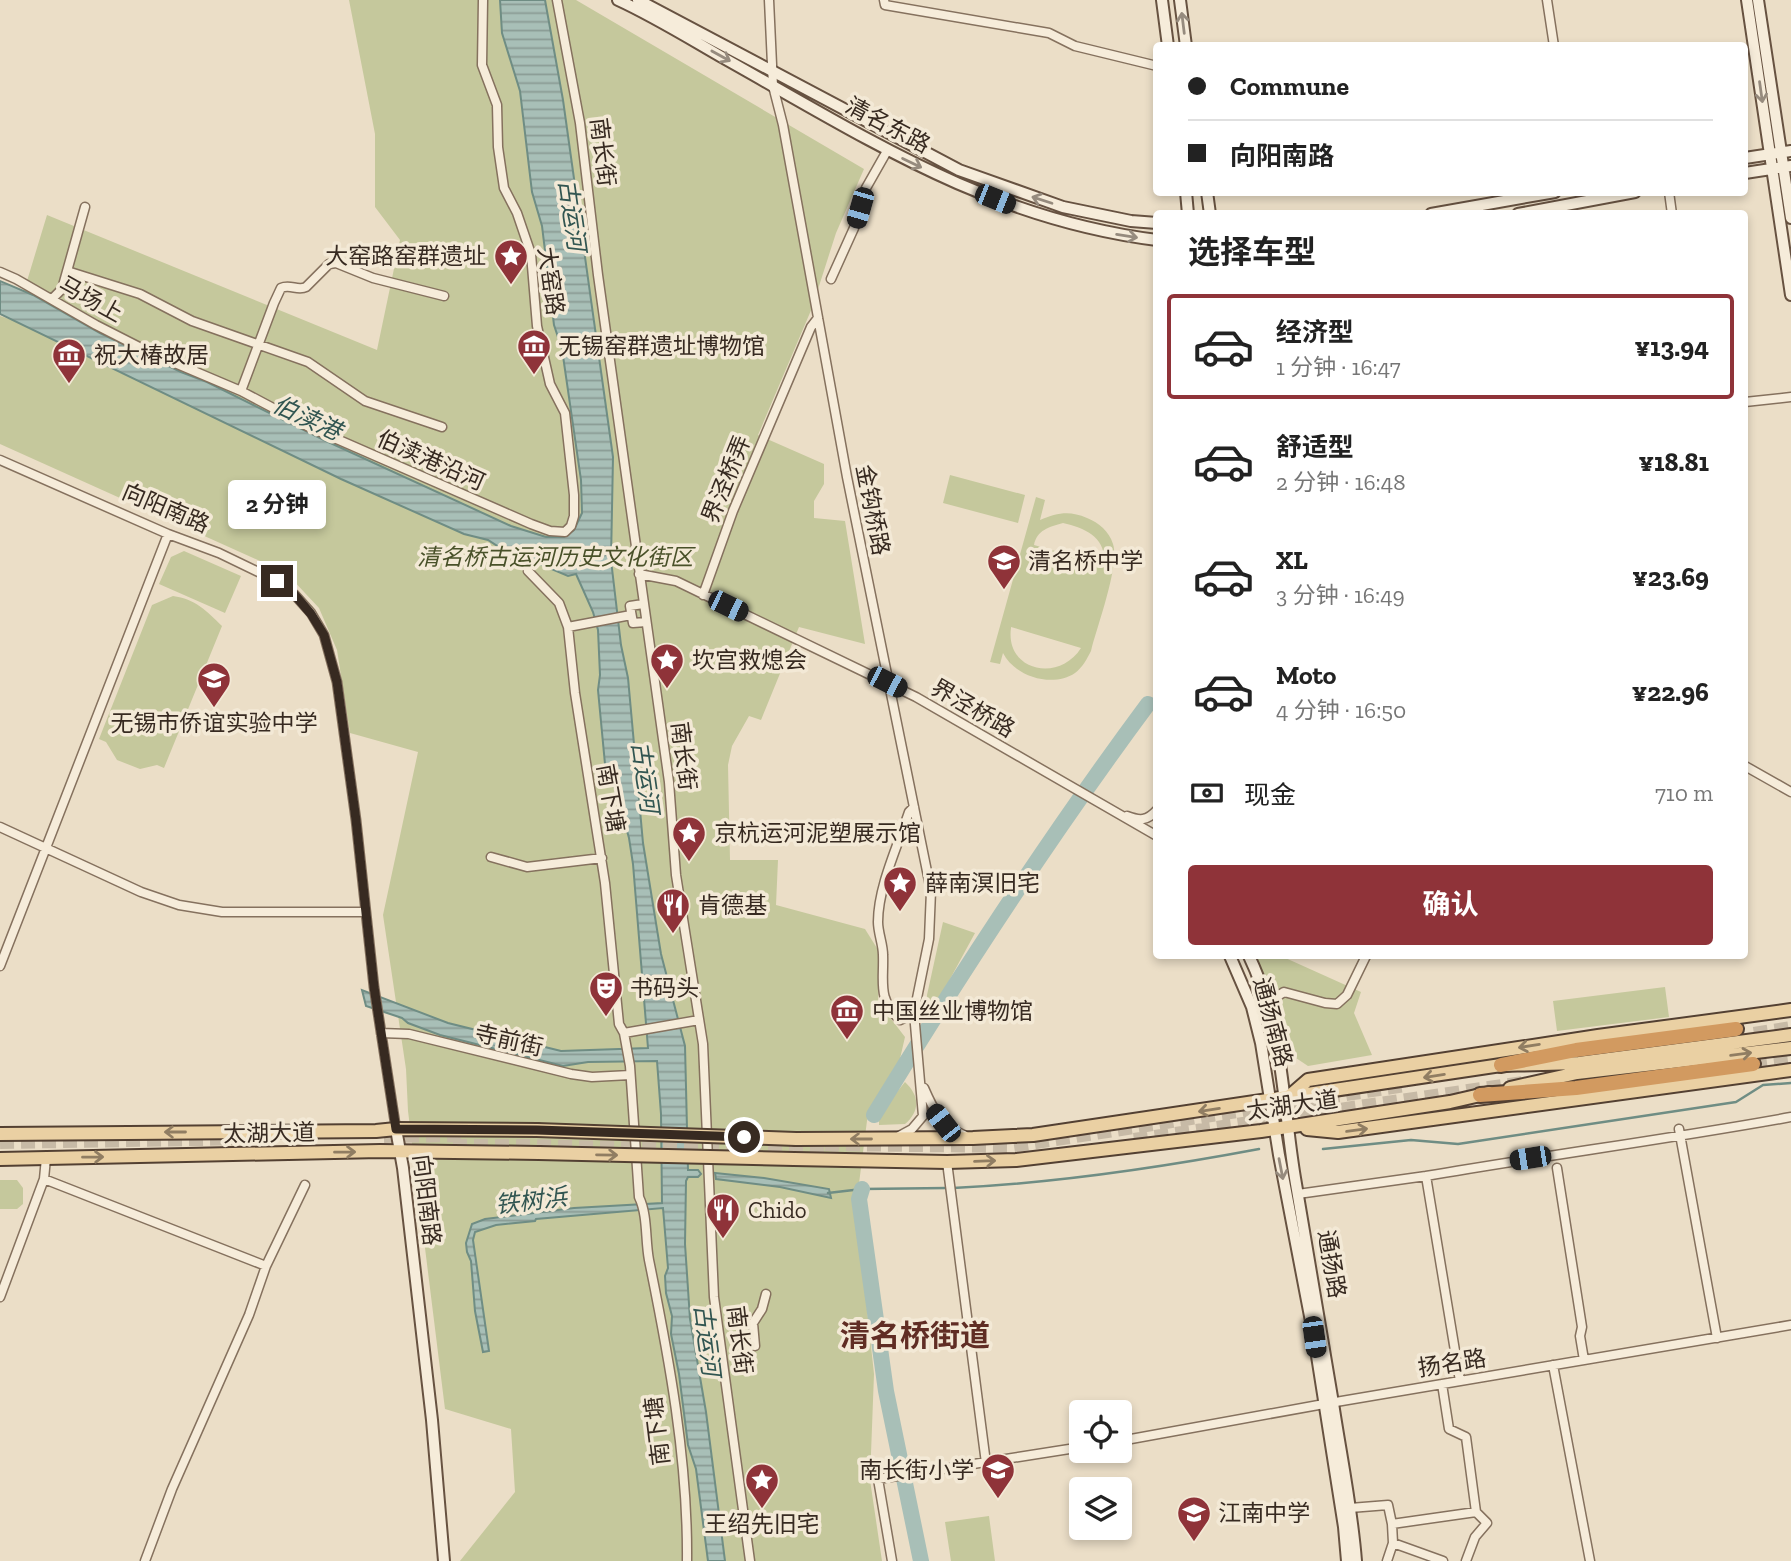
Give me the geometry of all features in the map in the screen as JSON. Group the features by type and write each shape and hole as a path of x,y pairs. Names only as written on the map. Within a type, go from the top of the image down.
{"highway":[{"path":"1501,1065 1576,1050 1736,1029"},
{"path":"1480,1095 1576,1088 1753,1064"}],"main road":[{"name":"清名东路","path":"618,0 887,151 955,183 1015,207 1091,229 1153,239"},
{"name":"清名东路","path":"638,0 771,69 828,103 959,170 1063,207 1131,221 1153,223"},
{"path":"1162,0 1167,42"},
{"path":"1180,0 1185,42"},
{"path":"1747,0 1780,152"},
{"path":"1758,0 1791,218"},
{"path":"1748,157 1780,152"},
{"path":"1748,173 1782,167"},
{"path":"1782,167 1791,295"},
{"path":"1454,210 1533,196"},
{"path":"1537,210 1613,196"},
{"name":"通扬南路","path":"1231,959 1252,1007 1270,1101"},
{"name":"通扬南路","path":"1250,959 1268,1002 1278,1040 1286,1099"},
{"path":"1286,1099 1308,1080 1791,1010"},
{"name":"太湖大道","path":"0,1134 396,1129 537,1130 796,1139 1033,1135 1501,1065 1579,1063 1791,1035"},
{"name":"太湖大道","path":"0,1159 399,1151 947,1163 1016,1160 1289,1127 1450,1102 1577,1073 1791,1048"},
{"path":"1289,1127 1338,1132 1791,1070"},
{"name":"通扬路","path":"1286,1099 1347,1561"},
{"name":"通扬路","path":"1270,1101 1314,1337 1350,1508 1356,1561"},
{"path":"1450,1102 1537,1105"},
{"name":"向阳南路","path":"396,1129 403,1168 432,1420 444,1561"}],"street":[{"name":"大窑路","path":"483,0 482,65 497,105 498,147 504,188 517,213 531,254 537,326 550,384 565,413 574,495 571,526"},
{"name":"南长街","path":"557,0 580,122 598,275 669,782 677,875 703,1044 714,1297 750,1561"},
{"name":"金钩桥路","path":"769,0 773,86 783,125 887,682 931,891 929,939 914,1013 923,1116 912,1129 893,1139"},
{"path":"884,0 885,5 1049,33 1075,46 1153,64"},
{"path":"1547,0 1553,42"},
{"path":"831,279 854,228 866,188 887,151"},
{"path":"52,299 62,289 85,207"},
{"path":"241,391 281,288 306,287 329,264 336,263 373,278 444,296"},
{"path":"67,271 139,294 192,321 308,362 365,401 442,427"},
{"name":"马场上","path":"0,272 149,352 241,391"},
{"name":"界泾桥弄","path":"703,595 733,510 811,327 818,318"},
{"name":"伯渎港沿河","path":"241,391 307,426 531,524 559,533 565,532 571,526"},
{"path":"1748,402 1791,397"},
{"name":"向阳南路","path":"0,460 168,534 219,553 277,581 303,604 324,635 337,682 356,820 364,912 396,1129"},
{"path":"0,967 168,534"},
{"name":"南下塘","path":"527,571 559,603 568,627 575,693 602,858 619,1024 624,1033 630,1071 639,1197 678,1430 687,1561"},
{"path":"639,574 676,581 703,595"},
{"name":"界泾桥路","path":"703,595 887,682 1121,814"},
{"path":"568,627 631,614 643,604"},
{"path":"631,614 646,622"},
{"path":"1748,768 1791,792"},
{"path":"914,807 909,812 891,865 879,905 878,925 883,953 882,992 885,1001 900,1020 914,1013"},
{"path":"1121,814 1139,820 1148,819 1153,814"},
{"path":"1121,814 1153,834"},
{"path":"0,827 141,892 179,905 222,912 364,912"},
{"path":"491,858 527,867 602,858"},
{"path":"1268,1002 1284,992 1325,1003 1337,1003 1347,995 1365,959"},
{"path":"624,1033 699,1020"},
{"name":"寺前街","path":"381,1029 571,1074 592,1077 630,1071"},
{"path":"919,1077 934,1111 943,1123 954,1131 973,1138"},
{"path":"1298,1194 1791,1117"},
{"path":"1680,1133 1717,1338"},
{"path":"0,1297 44,1179 46,1158"},
{"path":"947,1163 986,1463"},
{"path":"1557,1168 1582,1327 1580,1336 1584,1360"},
{"path":"1426,1175 1460,1381"},
{"path":"44,1179 267,1266"},
{"path":"145,1561 172,1489 249,1315 267,1266 305,1185"},
{"path":"755,1346 753,1323 762,1310 766,1294"},
{"name":"扬名路","path":"1132,1439 1791,1325"},
{"path":"1553,1365 1590,1561"},
{"path":"1442,1384 1449,1429 1466,1437 1476,1512 1487,1524 1475,1537 1466,1561"},
{"path":"892,1561 878,1479 1069,1449"},
{"path":"1350,1508 1388,1505 1393,1543 1387,1561"},
{"path":"1392,1524 1476,1512"},
{"path":"1393,1543 1443,1561"}],"green space":[{"name":"清名桥古运河历史文化街区","path":"349,0 576,0 864,169 836,233 812,308 758,435 824,464 824,484 814,501 814,518 845,521 865,644 799,627 761,720 749,716 732,746 728,765 730,860 778,860 776,905 865,929 880,953 878,1002 905,1037 899,1063 868,1113 856,1207 874,1374 870,1480 882,1561 460,1561 515,1492 511,1429 445,1409 408,1111 406,1069 383,915 418,752 350,733 337,650 319,608 290,577 0,444 0,316 12,320 47,215 377,350 400,240 375,207 375,134"},
{"path":"950,475 1025,495 1018,523 943,503"},
{"path":"1036,497 1045,500 1040,520 1069,513 1099,525 1109,535 1113,544 1113,566 1091,651 1082,666 1066,677 1046,680 1025,674 1003,653 1000,664 990,662","holes":["1063,523 1087,531 1098,541 1102,548 1104,565 1034,545 1041,533","1011,627 1081,648 1060,666 1048,668 1025,662 1016,654 1011,643"]},
{"path":"184,551 241,576 225,613 159,584 171,557"},
{"path":"173,596 194,603 222,626 164,768 157,765 140,769 117,760 106,742 99,739 152,605"},
{"path":"943,922 975,933 943,992 928,1013 927,995"},
{"path":"1256,959 1288,959 1361,992 1354,1013 1372,1055 1308,1066 1290,1054"},
{"path":"1665,987 1669,1017 1557,1031 1553,1001"},
{"path":"905,1082 916,1098 916,1109 910,1119 905,1124 879,1125 879,1114"},
{"path":"0,1180 17,1180 23,1188 23,1204 17,1209 0,1209"},
{"path":"989,1516 995,1561 951,1561 945,1522"}],"water":[{"name":"古运河","path":"500,0 545,0 563,100 613,457 611,560 621,645 628,678 643,843 661,954 685,1046 688,1170 698,1170 701,1174 698,1177 688,1177 686,1181 685,1244 690,1319 706,1412 725,1561 708,1561 696,1469 688,1445 671,1334 672,1316 666,1293 665,1276 668,1268 663,1208 536,1219 496,1225 475,1232 473,1240 489,1351 483,1352 475,1311 471,1261 466,1243 472,1224 485,1219 574,1208 662,1203 661,1114 657,1061 588,1062 563,1066 440,1035 408,1023 402,1018 366,1006 362,990 448,1023 561,1051 648,1048 633,864 629,838 605,764 598,690 598,630 576,574 568,576 488,540 464,534 341,479 0,314 0,281 33,295 100,333 181,372 511,526 546,537 564,537 574,530 582,513 581,480 562,349 554,325 542,226 532,192 520,91 502,33"},
{"path":"715,1173 829,1189 831,1198 780,1187 716,1179"}],"waterway":[{"path":"874,1115 1006,906 1148,704"},
{"path":"1323,1149 1411,1140 1458,1144 1736,1102 1763,1085 1791,1083"},
{"path":"953,1188 1107,1174 1259,1149"},
{"path":"828,1193 862,1189 947,1188"},
{"path":"862,1189 859,1199 886,1391 921,1561"}],"tunnel":[{"path":"1754,1034 1791,1028"},
{"path":"1753,1064 1791,1059"},
{"path":"1134,1140 1523,1083"},
{"path":"825,1144 1011,1146 1405,1085"},
{"path":"384,1136 465,1135"},
{"path":"0,1142 262,1138"},
{"path":"453,1146 838,1153"}],"place":[{"name":"大窑路窑群遗址","path":"511,286"},
{"name":"无锡窑群遗址博物馆","path":"534,376"},
{"name":"祝大椿故居","path":"69,385"},
{"name":"清名桥中学","path":"1004,591"},
{"name":"坎宫救熄会","path":"667,690"},
{"name":"无锡市侨谊实验中学","path":"214,709"},
{"name":"京杭运河泥塑展示馆","path":"689,863"},
{"name":"薛南溟旧宅","path":"900,913"},
{"name":"肯德基","path":"673,935"},
{"name":"书码头","path":"606,1018"},
{"name":"中国丝业博物馆","path":"847,1041"},
{"name":"Chido","path":"723,1240"},
{"name":"南长街小学","path":"998,1500"},
{"name":"王绍先旧宅","path":"762,1510"},
{"name":"江南中学","path":"1194,1543"}],"district":[{"name":"清名桥街道","path":"915,1336"}],"route":[{"path":"277,581 294,594 324,635 337,682 356,820 364,912 396,1129 537,1130 744,1137"}],"water label":[{"name":"伯渎港","path":"307,418"},
{"name":"铁树浜","path":"531,1201"}]}
